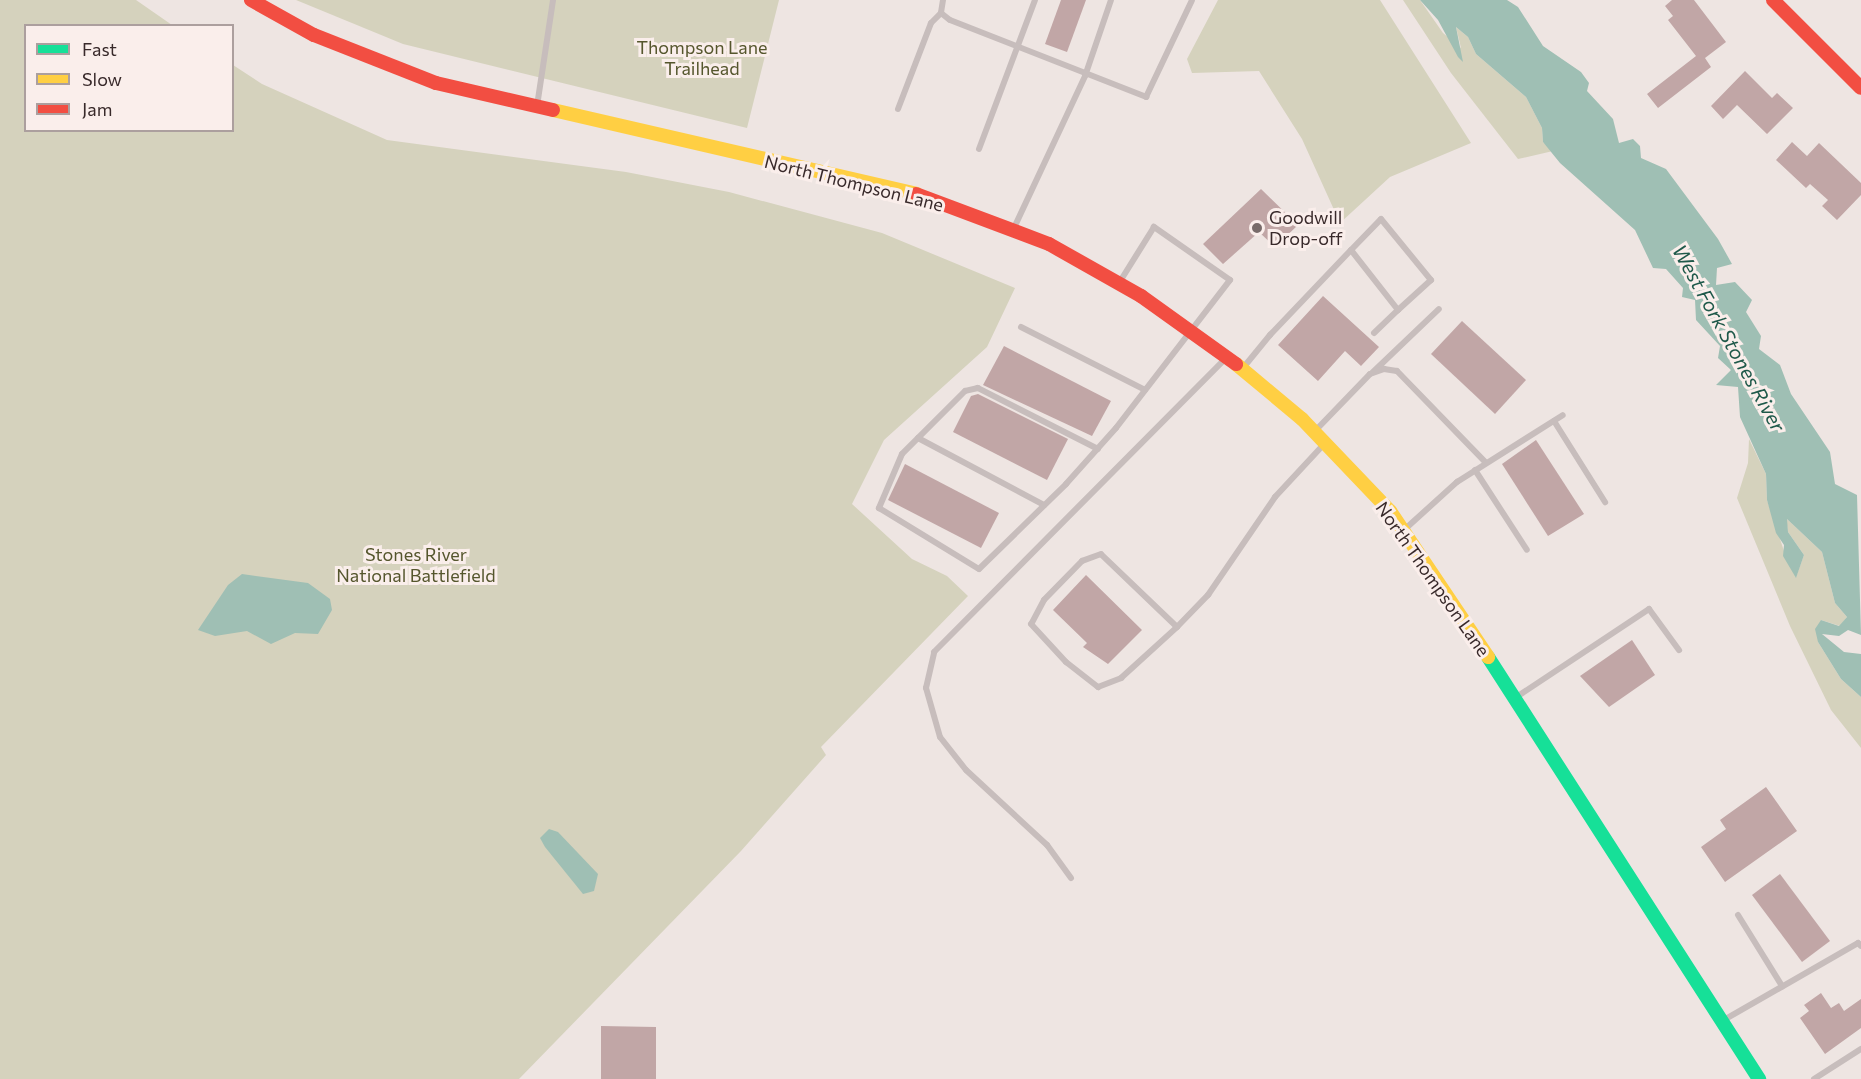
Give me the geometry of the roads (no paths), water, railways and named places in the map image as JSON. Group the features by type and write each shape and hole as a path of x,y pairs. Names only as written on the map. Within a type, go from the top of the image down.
{"main road":[{"name":"North Thompson Lane","path":"251,0 372,59 436,83 536,110 924,196 1049,244 1118,283 1228,357 1314,432 1403,531 1514,698 1759,1079"},
{"path":"1773,0 1861,88"}],"lane":[{"path":"536,110 553,0"},
{"path":"898,109 931,23 941,13 943,0"},
{"path":"979,149 1035,0"},
{"path":"1013,230 1085,76 1111,0"},
{"path":"941,13 1085,76 1146,97 1192,0"},
{"path":"1242,369 1381,219 1431,280 1374,333"},
{"path":"1098,448 978,388 965,391 902,454 879,508 979,569 1098,448 1230,280 1154,226 1118,283"},
{"path":"1351,250 1398,310"},
{"path":"1314,432 1370,374 1439,309"},
{"path":"1021,327 1145,390"},
{"path":"1071,878 1047,845 966,770 940,736 926,688 934,652 1228,357"},
{"path":"1370,374 1397,371 1486,463"},
{"path":"1403,531 1476,470 1563,415"},
{"path":"1554,421 1605,502"},
{"path":"918,438 1044,505"},
{"path":"1177,627 1101,554 1082,561 1044,600 1031,624 1066,662 1098,687 1121,678 1177,627 1222,576 1275,497 1325,443"},
{"path":"1476,470 1527,550"},
{"path":"1514,698 1648,609 1679,650"},
{"path":"1738,915 1782,986"},
{"path":"1722,1022 1858,943 1861,946"},
{"path":"1814,1079 1861,1048"}],"water":[{"name":"West Fork Stones River","path":"1420,0 1507,0 1518,7 1543,46 1581,72 1589,83 1587,91 1613,119 1619,143 1633,139 1640,146 1641,158 1666,169 1718,239 1732,264 1717,268 1716,285 1735,282 1752,300 1746,312 1761,336 1759,349 1780,365 1791,394 1830,452 1835,484 1857,495 1861,635 1848,630 1839,636 1822,634 1844,652 1861,654 1861,697 1841,679 1818,642 1815,629 1821,620 1839,626 1847,617 1835,603 1822,552 1787,519 1788,532 1804,555 1796,578 1783,556 1784,545 1776,533 1767,500 1766,474 1740,417 1738,387 1716,385 1731,370 1718,358 1720,346 1696,320 1695,300 1682,297 1683,288 1666,269 1653,268 1635,230 1560,163 1543,142 1542,128 1526,97 1476,54 1468,37 1456,27 1463,62 1438,20"},
{"path":"242,574 308,583 330,599 332,610 318,634 295,633 271,644 247,631 215,636 198,630 228,585"},
{"path":"549,829 558,832 598,874 594,891 583,894 545,847 540,838"}],"place":[{"name":"Goodwill Drop-off","path":"1257,228"}],"park label":[{"name":"Thompson Lane Trailhead","path":"702,58"},
{"name":"Stones River National Battlefield","path":"416,565"}]}
